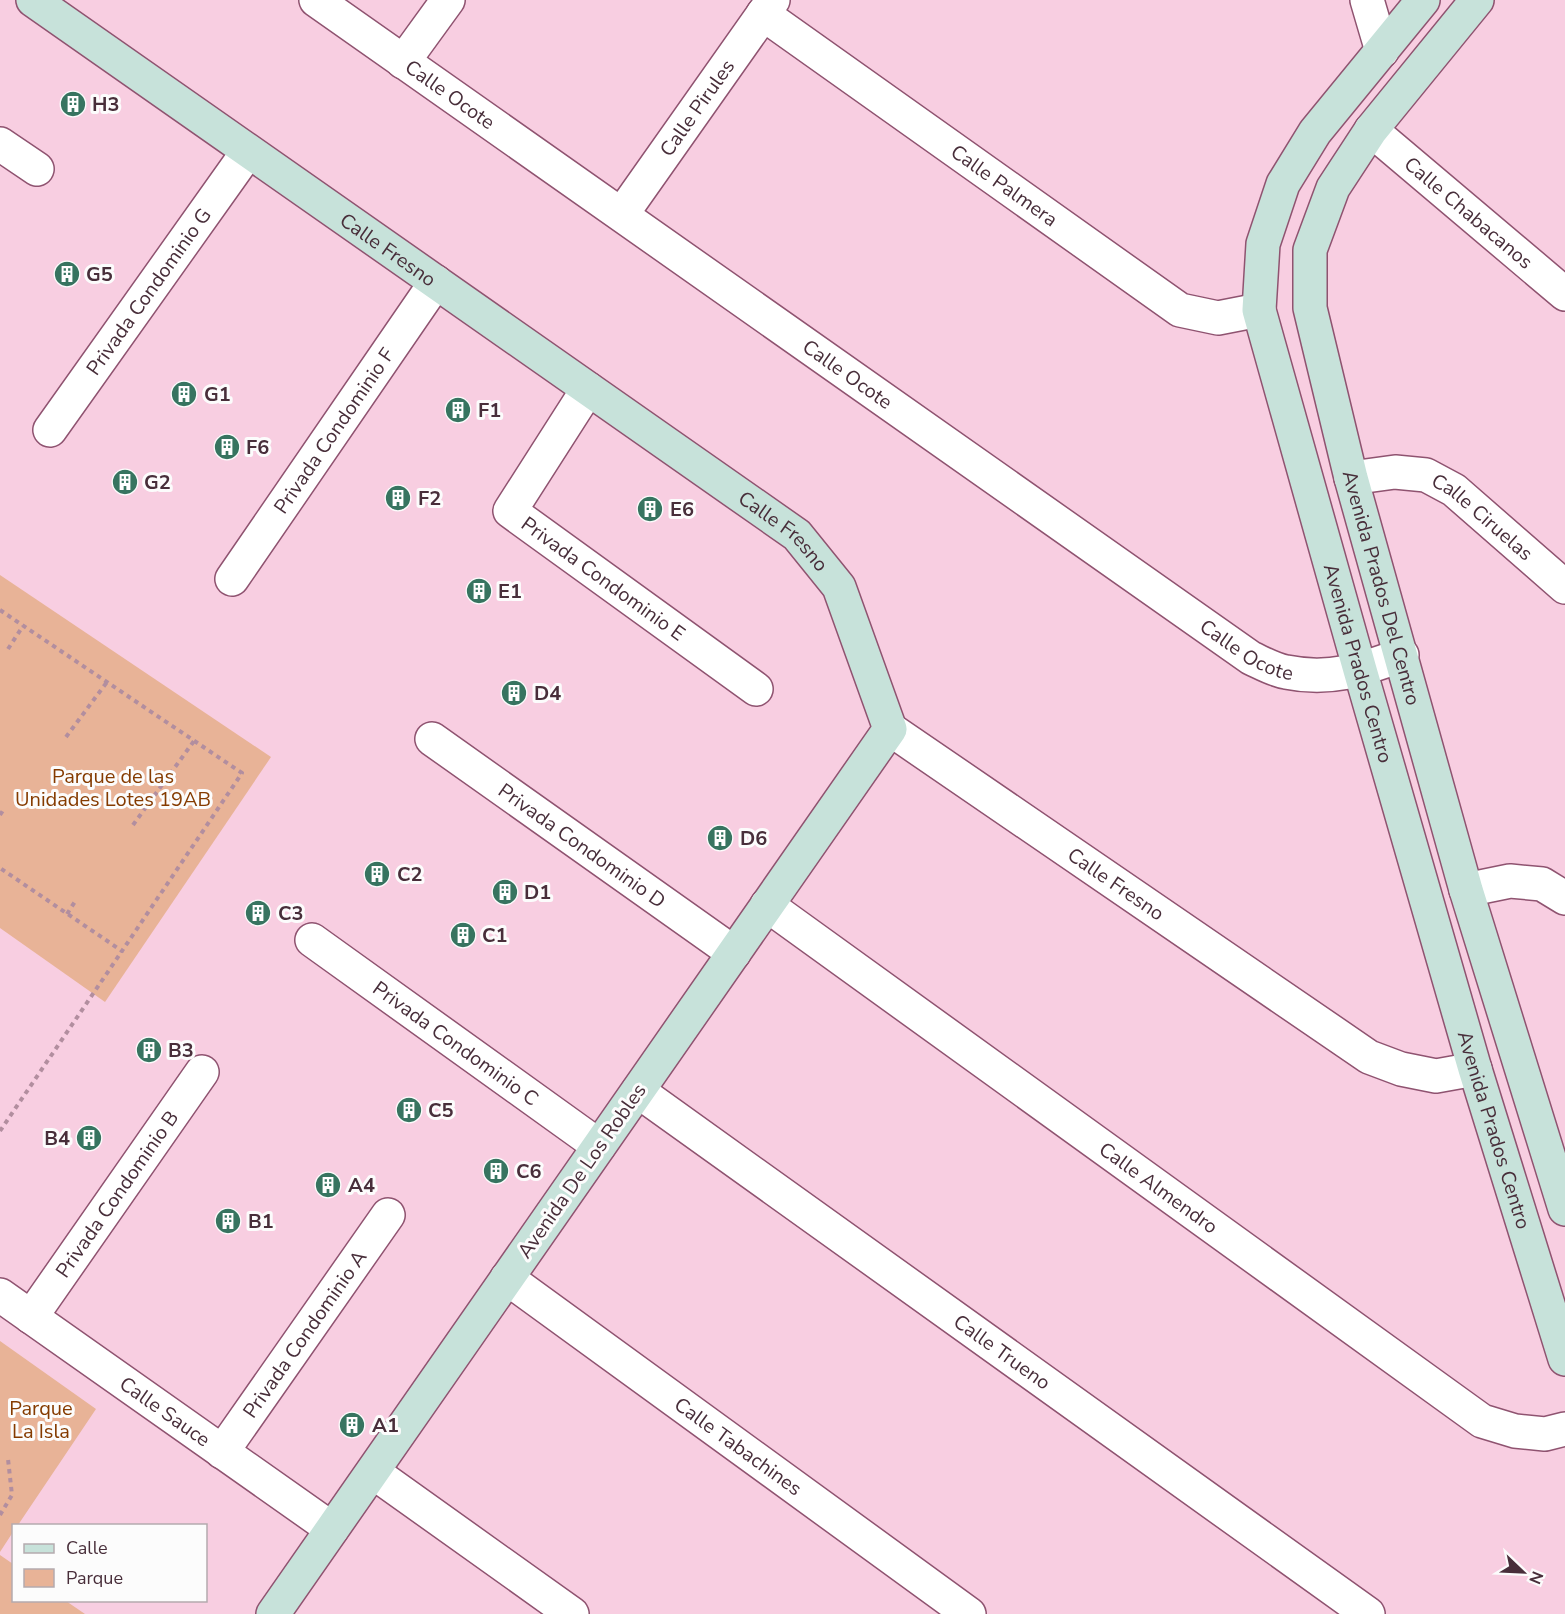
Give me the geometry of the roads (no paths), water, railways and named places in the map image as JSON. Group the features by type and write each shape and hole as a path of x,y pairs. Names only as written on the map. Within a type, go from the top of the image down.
{"street":[{"name":"Calle Fresno","path":"33,0 247,153 436,282 797,535 839,587 890,729 1370,1057 1401,1069 1436,1076 1475,1069"},
{"name":"Calle Ocote","path":"316,0 1251,658 1284,672 1319,677 1360,670 1402,655"},
{"path":"403,62 448,0"},
{"path":"1367,0 1382,51"},
{"name":"Avenida Prados Centro","path":"1423,0 1315,132 1283,184 1263,244 1259,310 1475,1069 1565,1359"},
{"name":"Avenida Prados Del Centro","path":"1477,0 1371,130 1333,188 1310,250 1311,308 1352,478 1466,890 1565,1209"},
{"name":"Calle Pirules","path":"622,214 768,7"},
{"name":"Calle Palmera","path":"768,7 1180,310 1218,318 1259,310"},
{"name":"Calle Chabacanos","path":"1371,130 1565,294"},
{"path":"0,144 37,169"},
{"name":"Privada Condominio G","path":"50,430 247,153"},
{"name":"Privada Condominio F","path":"232,579 436,282"},
{"name":"Privada Condominio E","path":"588,389 510,511 756,689"},
{"name":"Calle Ciruelas","path":"1352,478 1395,472 1426,475 1454,490 1565,587"},
{"name":"Avenida De Los Robles","path":"273,1614 890,729"},
{"name":"Privada Condominio D","path":"432,739 734,953"},
{"path":"1466,890 1510,881 1542,884 1565,898"},
{"name":"Calle Almendro","path":"767,905 1482,1421 1515,1431 1545,1434 1565,1429"},
{"name":"Privada Condominio C","path":"312,940 599,1146"},
{"name":"Privada Condominio B","path":"31,1317 202,1072"},
{"name":"Calle Trueno","path":"638,1091 1368,1614"},
{"name":"Privada Condominio A","path":"222,1452 388,1215"},
{"name":"Calle Tabachines","path":"507,1278 969,1614"},
{"name":"Calle Sauce","path":"0,1295 332,1529"},
{"path":"373,1472 572,1614"}],"place":[{"name":"H3","path":"73,104"},
{"name":"G5","path":"67,274"},
{"name":"G1","path":"184,394"},
{"name":"F1","path":"458,410"},
{"name":"F6","path":"227,447"},
{"name":"G2","path":"125,482"},
{"name":"F2","path":"398,498"},
{"name":"E6","path":"650,509"},
{"name":"E1","path":"479,591"},
{"name":"D4","path":"514,693"},
{"name":"D6","path":"720,838"},
{"name":"C2","path":"377,874"},
{"name":"D1","path":"505,892"},
{"name":"C3","path":"258,913"},
{"name":"C1","path":"463,935"},
{"name":"B3","path":"149,1050"},
{"name":"C5","path":"409,1110"},
{"name":"B4","path":"89,1138"},
{"name":"C6","path":"496,1171"},
{"name":"A4","path":"328,1185"},
{"name":"B1","path":"228,1221"},
{"name":"A1","path":"352,1425"}],"park label":[{"name":"Parque de las Unidades Lotes 19AB","path":"113,788"},
{"name":"Parque La Isla","path":"41,1420"}]}
